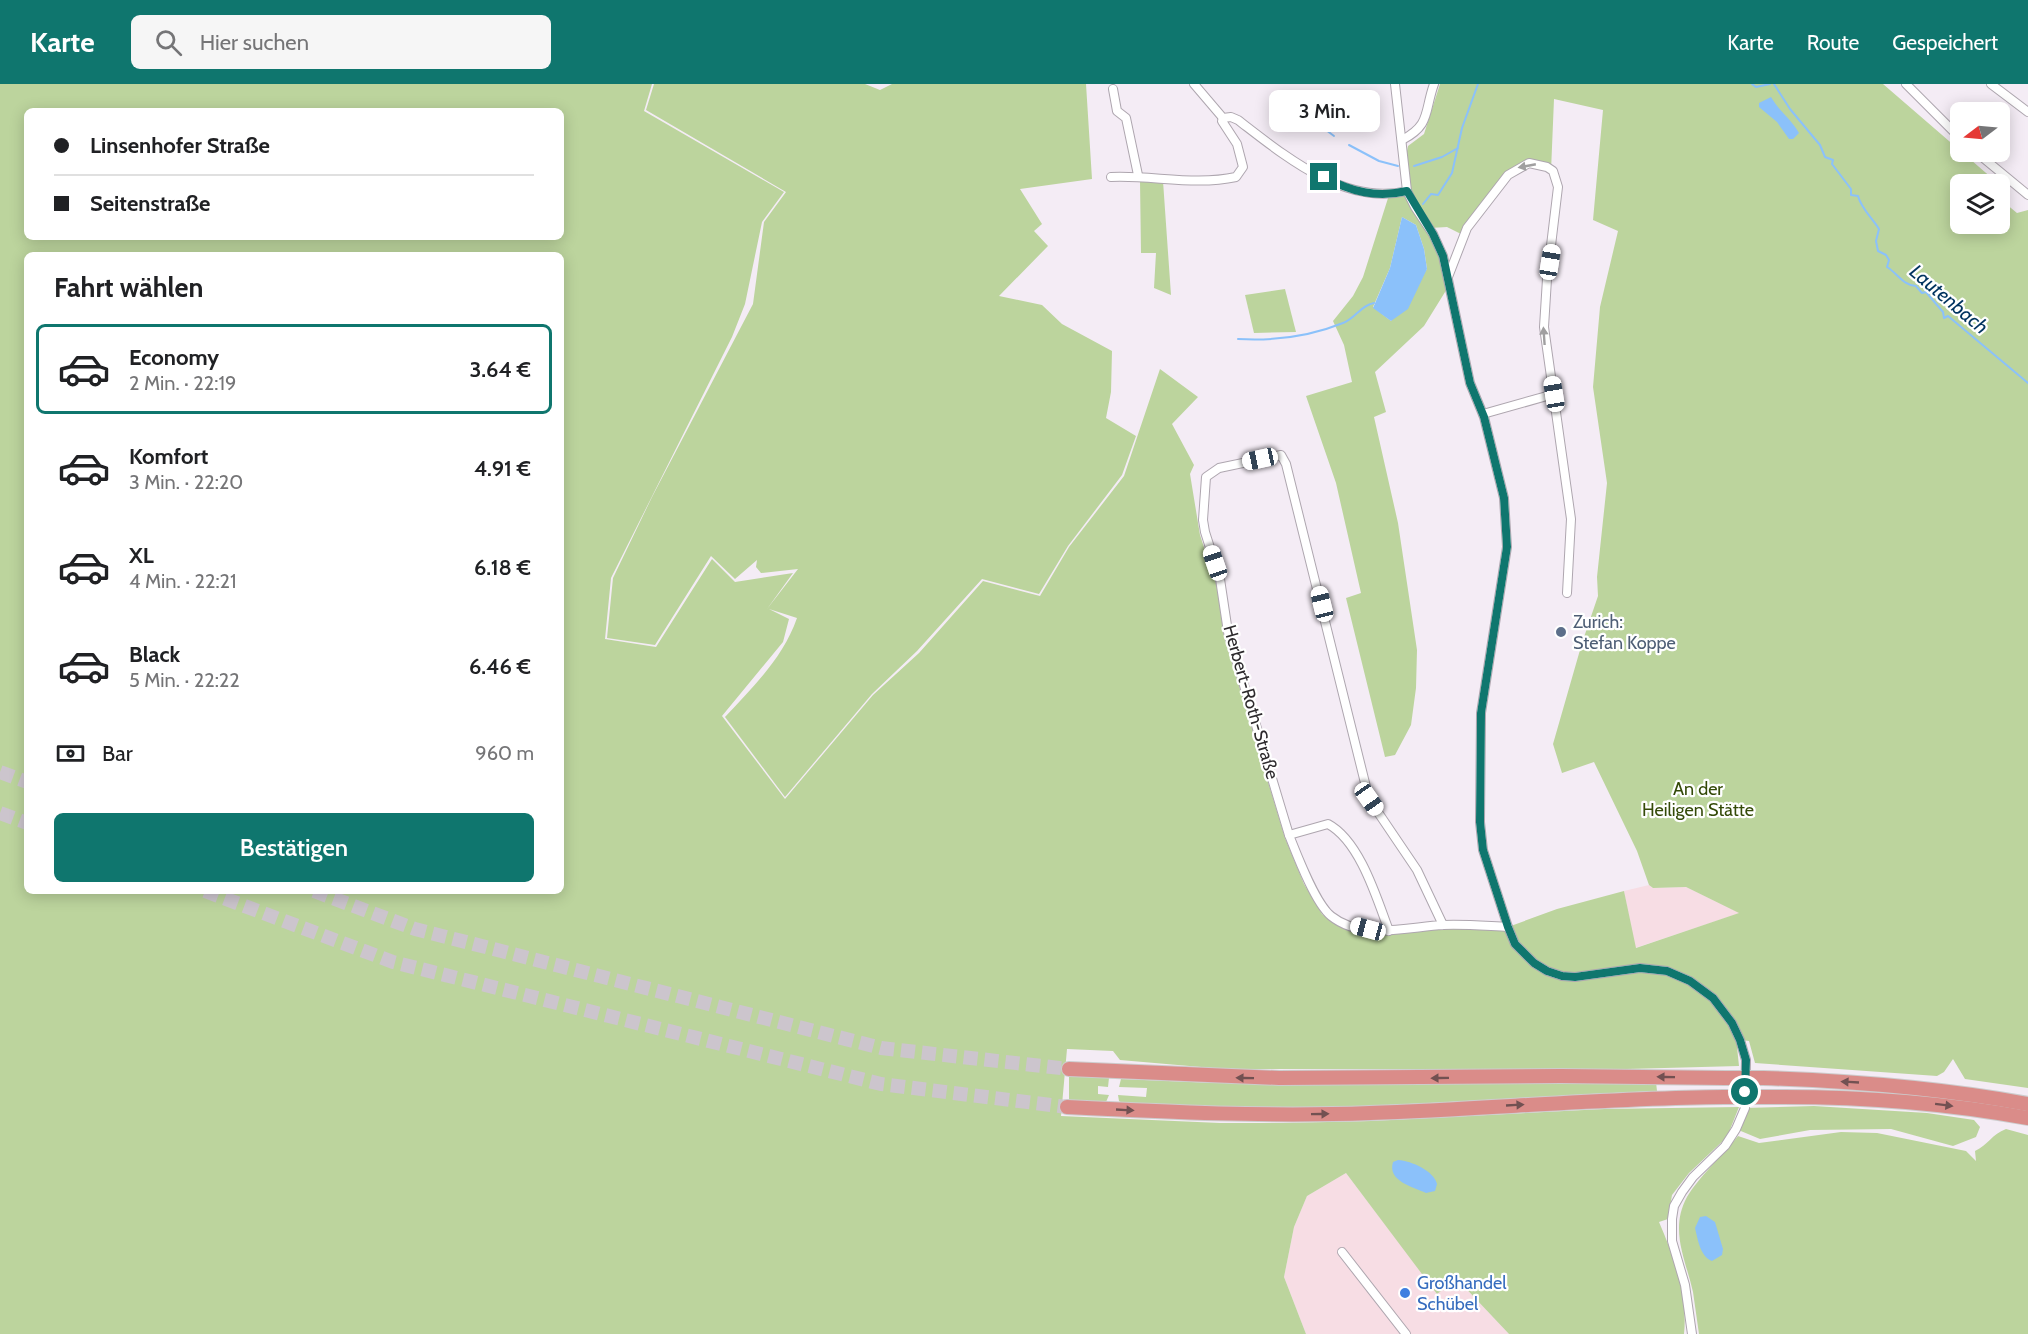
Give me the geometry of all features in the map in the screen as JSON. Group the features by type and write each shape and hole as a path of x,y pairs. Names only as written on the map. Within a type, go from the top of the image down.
{"highway":[{"path":"1069,1069 1279,1078 1562,1076 1763,1078 1865,1083 1953,1092 2028,1104"},
{"path":"1067,1107 1218,1113 1370,1113 1664,1098 1814,1096 1896,1100 2028,1118"}],"street":[{"path":"1111,177 1138,175 1205,180 1236,177 1244,167 1237,144 1222,121 1223,118 1194,84"},
{"path":"1395,84 1407,191 1437,242 1448,277 1470,383 1483,414 1504,498 1507,547 1481,713 1480,822 1483,850 1508,927 1515,944 1534,963 1562,976 1575,977 1640,968 1667,971 1690,981 1713,998 1732,1023 1746,1060 1745,1108 1725,1146 1693,1177 1674,1206 1672,1241 1684,1285 1692,1334"},
{"path":"1402,140 1418,132 1423,125 1434,84"},
{"path":"1906,84 1950,128"},
{"path":"1991,84 2028,112"},
{"path":"1113,89 1117,111 1126,118 1138,175"},
{"path":"1223,118 1231,117 1238,120 1277,150 1338,185 1374,194 1389,195 1407,191"},
{"path":"1988,162 2028,195"},
{"path":"1448,277 1467,228 1514,170 1530,163 1547,167 1557,179 1558,194 1544,316 1546,356 1554,394 1571,519 1567,593"},
{"path":"1483,414 1554,394"},
{"name":"Herbert-Roth-Straße","path":"1443,925 1417,870 1369,799 1289,475 1281,455 1219,468 1211,472 1206,477 1203,520 1220,579 1228,632 1289,834 1301,866 1329,915 1341,922 1368,929 1389,931 1443,925 1508,927"},
{"path":"1289,834 1328,824 1343,836 1369,878 1389,931"},
{"path":"1342,1252 1406,1334"}],"shaded area":[{"path":"1649,885 1653,888 1686,887 1740,913 1635,948 1624,891"},
{"path":"1346,1173 1437,1293 1457,1279 1509,1334 1306,1334 1284,1277 1294,1227 1307,1196"}],"green space":[{"name":"An der Heiligen Stätte","path":"0,84 652,84 644,111 784,192 762,222 745,304 732,337 611,578 605,639 656,647 712,559 735,582 793,573 767,609 798,569 761,573 756,567 757,560 735,579 711,556 655,645 607,638 613,578 652,497 753,304 764,222 786,192 646,110 654,84 865,84 880,90 892,84 1086,84 1092,179 1020,189 1042,224 1034,231 1048,246 999,296 1042,305 1062,324 1112,351 1111,392 1106,418 1136,436 1122,475 1068,546 1039,594 982,579 917,651 872,694 785,797 725,717 775,659 791,633 797,618 769,609 789,619 783,642 722,716 785,799 873,695 919,653 983,581 1040,596 1069,547 1124,476 1160,369 1198,397 1172,424 1194,465 1190,474 1200,535 1217,587 1224,636 1285,838 1304,884 1322,914 1335,924 1364,933 1368,929 1443,925 1508,927 1557,909 1624,891 1636,948 1739,913 1686,887 1653,888 1649,885 1637,851 1594,762 1562,773 1553,744 1598,596 1597,577 1607,483 1593,387 1600,307 1618,231 1593,220 1603,110 1554,99 1551,171 1530,166 1510,176 1461,234 1447,227 1430,228 1450,284 1424,326 1375,372 1386,412 1374,417 1398,523 1417,650 1416,688 1411,725 1395,755 1385,757 1346,598 1361,593 1336,483 1306,396 1352,382 1344,345 1333,321 1353,296 1363,277 1389,195 1407,191 1405,161 1408,146 1424,134 1440,84 1883,84 1950,142 1950,162 1973,162 1987,174 1950,174 1950,234 2010,234 2010,207 2017,213 2028,210 2028,1088 1965,1079 1953,1059 1944,1072 1937,1076 1755,1063 1749,1041 1741,1040 1737,1047 1739,1066 1627,1069 1224,1069 1120,1060 1113,1051 1067,1049 1061,1116 1220,1123 1283,1123 1371,1121 1604,1109 1739,1107 1727,1137 1689,1173 1672,1195 1668,1219 1659,1222 1679,1277 1684,1306 1684,1334 1509,1334 1457,1279 1437,1294 1346,1173 1307,1196 1294,1227 1284,1277 1306,1334 0,1334","holes":["1402,217 1416,225 1424,249 1427,269 1391,321 1373,307 1390,268"]},
{"path":"1140,181 1163,181 1171,295 1154,288 1156,253 1141,253"},
{"path":"1285,289 1296,332 1254,333 1245,295"},
{"path":"1069,1075 1109,1078 1108,1087 1098,1086 1098,1094 1109,1095 1106,1102 1069,1100"},
{"path":"1121,1079 1215,1083 1656,1082 1657,1091 1390,1105 1189,1107 1122,1103 1118,1095 1146,1097 1147,1088 1119,1087"},
{"path":"1814,1106 1927,1113 1974,1120 1980,1127 1976,1137 1953,1146 1891,1129 1810,1130 1760,1139 1736,1129 1745,1108"},
{"path":"2006,1129 2028,1135 2028,1334 1699,1334 1693,1292 1681,1245 1679,1221 1687,1197 1738,1136 1759,1143 1841,1132 1877,1133 1966,1151 1976,1161 1975,1151"}],"water":[{"path":"1771,97 1799,133 1793,139 1789,139 1777,122 1759,107 1759,103"},
{"path":"1402,217 1416,225 1424,249 1427,269 1408,309 1391,321 1373,308 1390,268"},
{"path":"1398,1160 1410,1162 1432,1175 1437,1184 1435,1191 1426,1193 1397,1179 1392,1169 1393,1162"},
{"path":"1706,1216 1715,1222 1723,1249 1722,1255 1712,1261 1702,1252 1695,1228 1700,1217"}],"waterway":[{"name":"Lautenbach","path":"1423,204 1431,194 1438,195 1452,173 1462,128 1478,84"},
{"name":"Lautenbach","path":"1752,84 1756,87 1770,84"},
{"name":"Lautenbach","path":"1774,84 1790,109 1820,145 1825,157 1833,160 1832,164 1851,189 1851,195 1858,196 1864,209 1879,229 1876,241 1878,251 1886,255 1889,260 1887,267 1904,282 1916,286 1922,293 1926,292 1943,312 1944,318 1948,316 2028,383"},
{"path":"1326,130 1334,136"},
{"path":"1349,145 1379,161 1398,166"},
{"path":"1414,166 1442,157 1458,148"},
{"name":"Lautenbach","path":"1238,339 1278,338 1331,328 1347,321 1365,306 1374,303"}],"tunnel":[{"path":"0,772 24,781"},
{"path":"0,813 24,822"},
{"path":"213,894 393,962 881,1084 1067,1107"},
{"path":"322,894 415,929 881,1048 1069,1069"}],"place":[{"name":"Zurich: Stefan Koppe","path":"1561,632"},
{"name":"Großhandel Schübel","path":"1405,1293"}],"route":[{"path":"1324,177 1338,185 1364,193 1389,195 1407,191 1442,253 1470,383 1484,417 1495,457 1504,498 1507,547 1481,713 1480,822 1483,850 1515,944 1534,963 1562,976 1575,977 1640,968 1667,971 1690,981 1713,998 1732,1023 1746,1060 1745,1092"}]}
